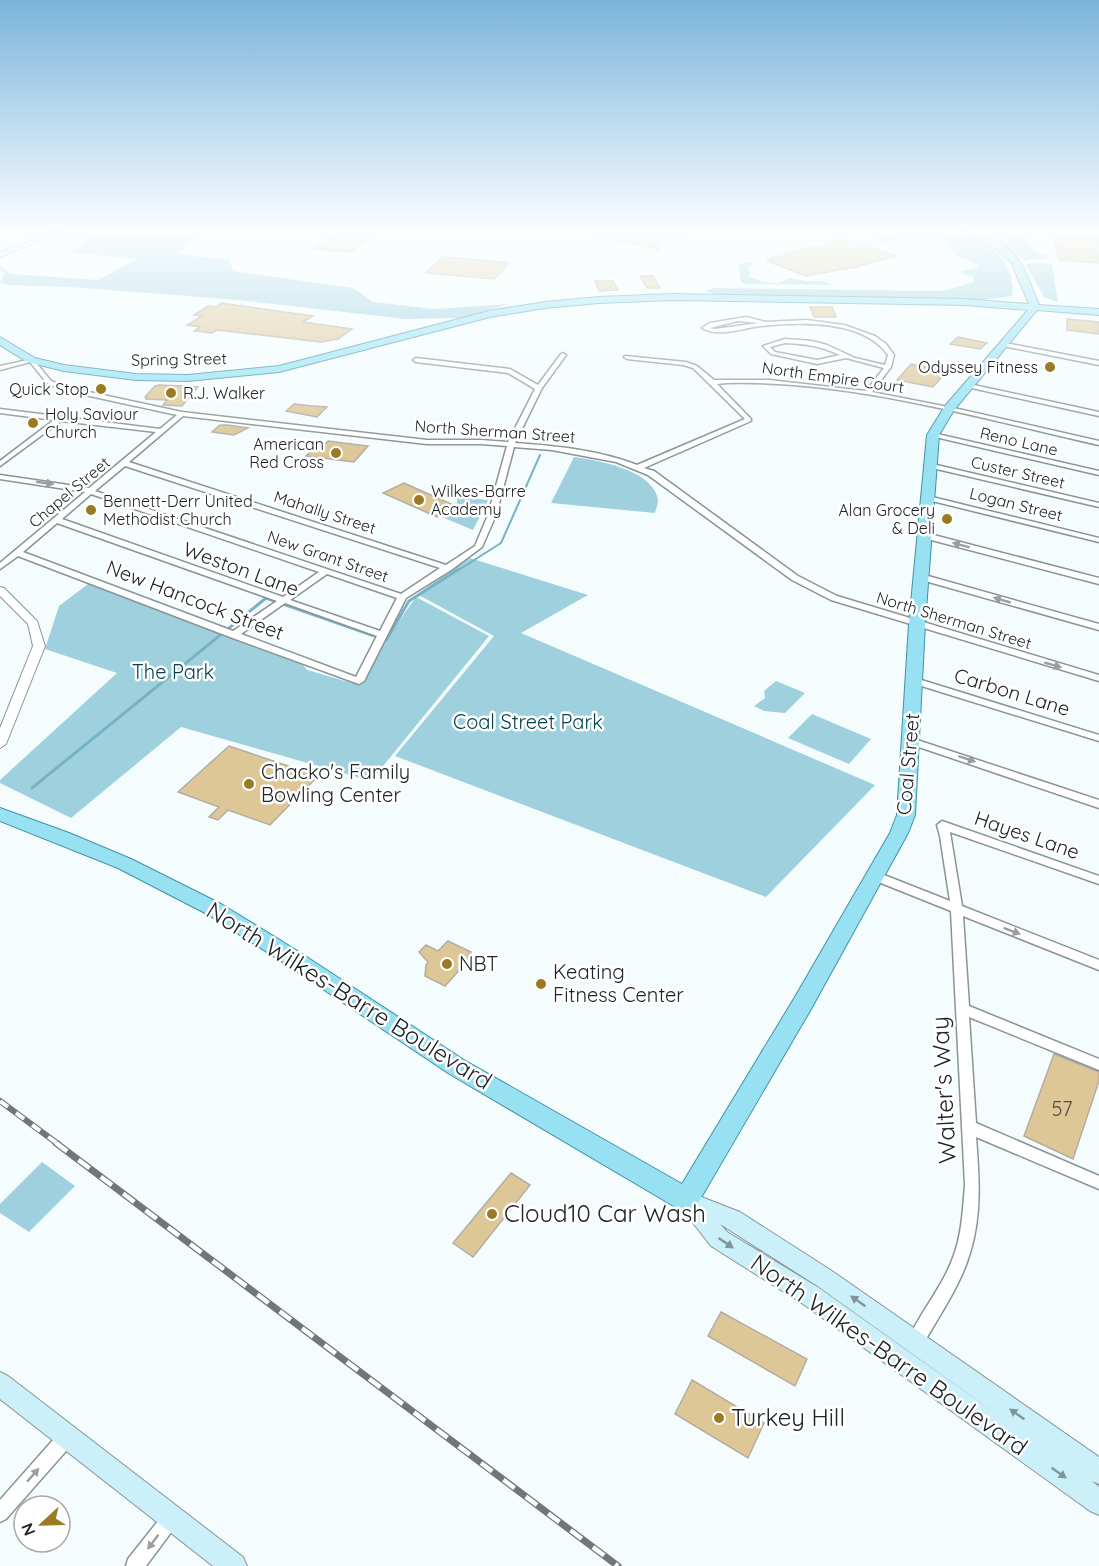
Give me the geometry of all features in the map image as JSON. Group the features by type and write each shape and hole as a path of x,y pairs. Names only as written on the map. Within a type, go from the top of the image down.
{"main road":[{"name":"Spring Street","path":"0,340 32,360 95,374 188,378 279,369 508,310 553,305"},
{"name":"Coal Street","path":"686,1200 875,876 906,815 923,535 933,435 950,408 1005,345 1034,305"},
{"path":"1035,305 1099,310"},
{"path":"1036,305 1079,307"},
{"path":"1069,305 1099,310"},
{"name":"North Wilkes-Barre Boulevard","path":"0,814 99,851 240,924 332,983 425,1047 686,1200 732,1219 824,1278 1099,1472"},
{"name":"North Wilkes-Barre Boulevard","path":"686,1200 719,1239 811,1296 1099,1502"},
{"path":"0,1384 234,1566"}],"street":[{"path":"766,324 757,319 750,319 710,325 705,328 715,332 787,321 815,323 862,333 879,340 890,351 891,360 868,393"},
{"path":"846,357 817,362 773,353 766,348 768,345 779,342 798,341 818,344 846,357 888,367"},
{"path":"1005,345 1099,363"},
{"path":"511,444 539,388 563,355"},
{"path":"627,357 684,363 695,367 749,420 639,467"},
{"path":"0,368 32,360"},
{"name":"North Sherman Street","path":"32,360 49,382 64,389 182,414 427,442 511,444 595,454 639,467 673,488 795,578 834,598 1099,678"},
{"path":"416,360 510,371 539,388"},
{"name":"North Empire Court","path":"712,382 771,381 868,393 950,408 1099,443"},
{"path":"969,386 1099,414"},
{"path":"0,411 162,431"},
{"name":"Chapel Street","path":"0,567 182,414"},
{"path":"0,464 59,419"},
{"name":"Reno Lane","path":"933,435 1099,473"},
{"name":"New Grant Street","path":"0,477 90,491 402,597 478,547 492,515 511,444"},
{"name":"Mahally Street","path":"124,463 448,568"},
{"name":"Custer Street","path":"931,465 1099,505"},
{"name":"Logan Street","path":"927,497 1099,540"},
{"name":"Weston Lane","path":"57,520 282,602 382,635"},
{"path":"923,535 1099,581"},
{"name":"New Hancock Street","path":"18,553 358,681 382,635"},
{"path":"233,635 326,571"},
{"path":"921,577 1099,627"},
{"path":"0,590 33,623 39,646 0,744"},
{"path":"382,635 402,597"},
{"name":"Carbon Lane","path":"915,681 1099,738"},
{"path":"911,741 1099,804"},
{"name":"Hayes Lane","path":"942,825 1099,880"},
{"name":"Walter's Way","path":"915,1342 962,1255 970,1212 972,1185 957,910 946,836 942,825"},
{"path":"875,876 1099,965"},
{"path":"963,1009 1099,1065"},
{"path":"969,1127 1099,1183"},
{"path":"0,1513 67,1437"},
{"path":"135,1566 172,1517"}],"green space":[{"path":"283,305 400,305 434,309 505,305 461,318 405,319"},
{"path":"574,457 610,464 636,474 654,490 658,500 655,513 551,503"},
{"path":"457,497 488,500 473,530 442,517 455,510 450,506 457,503"},
{"name":"Coal Street Park","path":"470,558 588,595 521,633 875,785 766,897 395,756 494,636 417,594"},
{"name":"The Park","path":"92,581 298,658 307,670 352,683 362,673 416,597 489,636 371,781 181,727 71,818 0,783 0,780 117,673 45,649 59,606"},
{"path":"776,681 805,693 785,713 764,711 754,706 765,698 764,691"},
{"path":"812,714 871,739 849,764 788,738"},
{"path":"42,1162 75,1186 29,1232 0,1213 0,1204"}],"building":[{"path":"236,305 313,316 303,322 352,329 338,339 321,342 217,330 212,333 194,331 200,327 187,325 202,316 194,315 208,306"},
{"path":"810,307 832,307 836,317 814,317"},
{"path":"1067,319 1099,322 1099,334 1067,330"},
{"path":"958,337 987,343 980,349 950,344"},
{"path":"911,364 947,371 933,387 897,380"},
{"name":"R.J. Walker","path":"155,386 198,387 182,406 163,405 167,400 146,399 145,397"},
{"path":"294,404 327,407 317,417 286,411"},
{"path":"220,425 248,428 234,435 212,432"},
{"name":"American Red Cross","path":"328,441 368,446 354,462 306,456 313,449 320,449"},
{"name":"Wilkes-Barre Academy","path":"404,483 451,504 449,506 454,509 437,517 383,493"},
{"name":"Chacko's Family Bowling Center","path":"229,746 318,776 270,825 228,810 218,820 209,817 219,807 178,792"},
{"name":"NBT","path":"448,941 471,952 468,956 471,957 445,986 425,976 428,962 419,952 426,945 438,951"},
{"path":"1054,1054 1099,1072 1099,1081 1073,1159 1024,1136"},
{"name":"Cloud10 Car Wash","path":"511,1173 530,1185 473,1257 453,1243"},
{"name":"Turkey Hill","path":"721,1312 807,1359 795,1386 708,1336"},
{"name":"Turkey Hill","path":"692,1380 764,1423 748,1458 675,1414"}],"waterway":[{"path":"457,571 501,543 540,455"},
{"path":"32,788 266,598 386,640 409,601 459,569"}],"railway":[{"path":"0,1101 58,1144"},
{"path":"56,1143 618,1566"}],"place":[{"name":"Odyssey Fitness","path":"1050,367"},
{"name":"Quick Stop","path":"101,389"},
{"name":"R.J. Walker","path":"171,393"},
{"name":"Holy Saviour Church","path":"33,423"},
{"name":"American Red Cross","path":"336,453"},
{"name":"Wilkes-Barre Academy","path":"419,500"},
{"name":"Bennett-Derr United Methodist Church","path":"91,510"},
{"name":"Alan Grocery & Deli","path":"947,519"},
{"name":"Chacko's Family Bowling Center","path":"249,784"},
{"name":"NBT","path":"447,964"},
{"name":"Keating Fitness Center","path":"541,984"},
{"name":"Cloud10 Car Wash","path":"492,1214"},
{"name":"Turkey Hill","path":"719,1418"}]}
